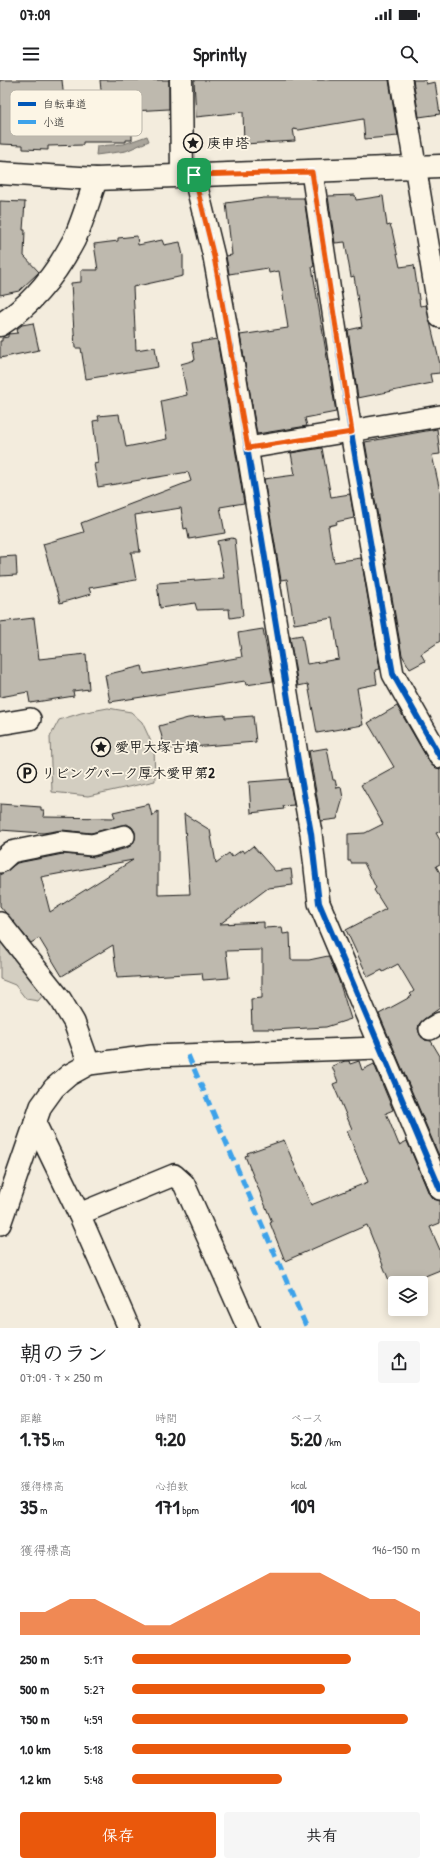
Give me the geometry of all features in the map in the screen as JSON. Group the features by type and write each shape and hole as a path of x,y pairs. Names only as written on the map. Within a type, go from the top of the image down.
{"main road":[{"path":"181,80 188,176"},
{"path":"0,173 96,179 440,166"},
{"path":"0,324 39,292 50,280 74,239 96,179"}],"street":[{"path":"401,80 440,317"},
{"path":"312,172 352,432 393,674 440,757"},
{"path":"188,176 214,257 248,448 298,767 311,833 319,903 379,1048 432,1151 440,1189"},
{"path":"248,448 352,432 440,416"},
{"path":"6,727 30,719"},
{"path":"0,862 11,852 61,842 92,845 124,836"},
{"path":"0,922 61,1000 74,1022 89,1064"},
{"path":"0,1224 41,1106 54,1088 69,1075 89,1064 152,1056 379,1048"},
{"path":"35,1123 79,1214 129,1328"},
{"path":"79,1214 174,1175 184,1184 248,1328"}],"shaded area":[{"path":"147,136 149,141 126,151 96,155 97,146 124,144"},
{"path":"108,708 131,712 142,722 154,748 155,781 88,796 52,792 50,737 59,720 81,713"},
{"path":"0,937 43,995 38,1001 26,999 15,985 0,979"}],"building":[{"path":"0,80 62,80 63,90 10,90 10,136 132,136 132,140 126,140 126,142 83,142 83,145 48,146 48,150 23,149 23,145 0,144"},
{"path":"100,80 169,80 169,109 142,110 142,90 101,90"},
{"path":"194,80 389,80 398,136 365,139 363,119 299,130 293,129 295,141 244,144 243,112 196,117"},
{"path":"413,80 425,80 426,84 435,82 440,114 419,117"},
{"path":"355,195 356,200 383,196 387,226 390,225 392,230 400,267 414,265 420,306 426,305 440,364 440,373 430,374 432,383 358,398 348,330 362,327 354,276 351,277 345,242 335,243 328,196"},
{"path":"264,198 304,198 314,266 312,267 336,412 305,418 307,426 257,434 240,335 288,328 279,271 269,273 268,268 229,274 226,256 232,255 226,203"},
{"path":"0,201 25,202 23,230 25,230 24,256 39,272 19,291 0,295"},
{"path":"137,236 138,245 162,240 164,245 180,242 183,256 183,276 133,287 136,350 155,347 158,367 86,379 81,348 75,348 71,283 81,282 81,270 98,270 94,244 118,241 118,238"},
{"path":"33,323 39,350 0,358 0,341 2,341 2,338 8,337 8,334 18,333 17,329 22,325"},
{"path":"217,339 244,503 220,507 225,533 189,539 187,528 184,529 181,508 135,515 140,552 131,552 136,580 89,588 91,594 60,603 43,544 84,532 81,523 191,481 188,472 98,487 94,464 98,463 93,421 99,420 98,416 119,414 126,447 167,439 161,401 187,395 181,364 195,360 192,343"},
{"path":"437,429 440,454 432,455 440,491 440,641 421,654 425,661 410,669 402,655 365,442"},
{"path":"322,448 331,497 350,494 354,518 336,522 337,524 328,526 334,562 361,558 380,669 375,670 377,684 357,688 363,725 317,733 308,684 298,686 290,637 302,635 307,664 339,659 333,618 294,624 287,579 281,580 264,479 295,475 291,453"},
{"path":"232,538 235,539 243,616 230,618 229,609 197,610 195,603 160,608 157,583 224,578 217,541"},
{"path":"16,556 17,575 0,576 0,557"},
{"path":"34,618 39,659 86,654 89,689 73,691 74,696 30,703 28,692 0,697 0,622"},
{"path":"263,629 273,681 246,685 245,681 110,702 105,675 142,666 144,674 242,657 238,633"},
{"path":"397,706 430,763 434,767 440,769 440,832 436,833 440,840 440,864 436,866 440,873 440,1008 424,1019 419,1024 418,1029 420,1035 425,1040 431,1041 440,1056 440,1158 379,1014 412,996 410,994 414,991 398,964 383,972 382,970 368,977 346,930 386,909 374,890 376,888 364,863 351,863 351,861 348,861 348,834 365,833 383,824 361,785 394,767 368,723"},
{"path":"225,715 225,718 253,716 256,742 165,749 159,726 188,718"},
{"path":"327,748 333,780 335,780 337,788 341,787 343,798 337,819 321,821 309,751"},
{"path":"289,779 294,805 283,806 284,809 251,813 249,782"},
{"path":"0,804 41,807 41,810 44,810 43,817 115,818 113,812 149,804 152,816 158,811 158,895 190,894 184,814 210,830 216,863 229,853 232,857 242,850 244,853 253,846 275,871 291,869 293,885 268,888 220,924 264,922 264,928 282,927 283,934 290,933 291,960 309,960 328,956 338,978 351,1019 326,1027 273,1030 252,1029 251,999 262,998 262,950 226,951 229,978 203,980 202,973 117,978 113,945 62,976 39,938 31,943 0,906 0,875 17,863 63,854 95,857 127,848 132,845 135,839 135,832 132,827 127,824 91,833 62,830 43,833 0,830","holes":["133,860 50,912 41,877"]},
{"path":"345,1061 349,1061 350,1064 359,1061 362,1070 374,1064 393,1110 386,1113 399,1145 407,1141 429,1194 433,1199 440,1201 440,1223 430,1227 440,1250 440,1270 425,1276 388,1276 388,1278 367,1225 285,1261 270,1223 272,1222 245,1156 248,1155 247,1153 284,1140 311,1205 368,1182 347,1131 352,1129 333,1084 338,1082 332,1066"}],"marked path":[{"path":"188,1055 307,1328"}],"cycle path":[{"path":"312,172 351,432 393,674 440,757"},
{"path":"194,175 214,257 236,379 311,833 319,903 440,1189"}],"place":[{"name":"庚申塔","path":"193,143"},
{"name":"愛甲大塚古墳","path":"101,747"},
{"name":"リビングパーク厚木愛甲第2","path":"27,773"}],"route":[{"path":"312,172 352,432 248,448 214,257 194,175 312,172"}]}
